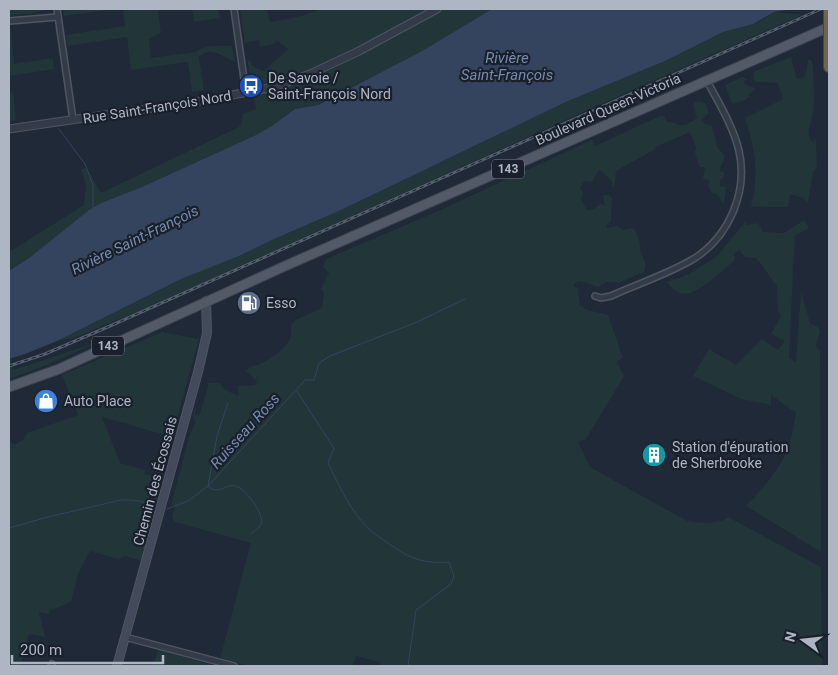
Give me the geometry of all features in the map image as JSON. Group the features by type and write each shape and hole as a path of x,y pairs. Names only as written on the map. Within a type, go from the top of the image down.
{"highway":[{"path":"829,9 829,67"}],"main road":[{"name":"Boulevard Queen-Victoria","path":"206,301 829,27"},
{"name":"143","path":"9,388 53,371 206,301"},
{"name":"Chemin des Écossais","path":"117,666 203,353 206,332 206,301"}],"street":[{"path":"57,9 73,120"},
{"path":"234,9 246,93"},
{"name":"Rue Saint-François Nord","path":"9,128 246,93 287,83 317,71 394,33 436,9"},
{"path":"9,21 58,17"},
{"path":"595,296 601,298 611,296 688,262 711,245 728,222 738,196 741,178 740,159 736,140 707,81"},
{"path":"125,637 234,666"}],"green space":[{"path":"9,9 48,9 9,16"},
{"path":"63,9 115,9 64,16"},
{"path":"123,9 158,9 161,33 149,39 151,58 196,52 209,47 232,46 235,62 212,52 203,54 199,57 204,90 192,92 188,62 131,70 127,37 67,46 66,35 125,26"},
{"path":"192,9 218,9 220,18 194,22"},
{"path":"240,9 267,9 270,22 298,17 321,9 492,9 422,51 317,105 295,109 256,135 142,187 101,203 89,210 29,258 9,271 9,252 84,205 86,185 81,169 87,168 101,193 241,126 243,114 256,109 247,58 254,67 264,71 288,49 277,41 274,44 260,47 259,40 245,43"},
{"path":"774,12 802,15 581,113 221,277 74,338 57,341 181,279 239,256 341,210 568,101 665,61 723,32 759,22"},
{"path":"9,29 11,29 14,64 53,58 54,69 10,76"},
{"path":"791,57 797,79 804,77 808,59 812,61 813,67 814,110 809,135 813,143 814,139 816,140 817,167 813,172 808,203 803,198 790,194 788,207 751,207 756,173 752,141 745,118 783,99 778,83 755,82 753,74 755,71"},
{"path":"742,77 748,79 744,81 745,84 755,88 746,100 732,104 725,85"},
{"path":"13,92 16,120 9,122 9,93"},
{"path":"700,101 705,103 708,109 708,114 702,121 705,124 711,125 718,147 724,155 720,169 720,171 724,172 724,176 720,180 720,186 726,187 723,203 717,194 712,193 708,186 709,180 703,179 705,167 700,167 690,132 655,147 654,150 616,171 614,189 610,179 600,170 592,182 584,181 580,188 583,192 581,199 587,210 594,209 601,204 605,206 603,195 609,195 612,198 611,221 606,226 608,228 617,226 623,230 631,228 635,230 646,265 644,272 618,283 607,282 598,287 580,281 575,283 574,286 578,288 580,306 608,315 623,358 617,362 624,376 586,439 578,442 590,467 687,521 714,522 728,517 821,567 822,666 379,666 380,662 356,656 353,666 249,666 220,658 251,543 175,522 172,518 175,506 171,505 189,437 195,422 194,411 196,407 196,416 200,413 209,383 220,383 225,390 239,396 237,386 255,385 257,381 246,371 268,360 286,345 290,339 291,325 295,320 322,308 324,293 321,289 329,273 323,267 326,259 436,212 592,140 595,146 660,116 664,116 667,122 680,125 687,124 697,118 693,105 694,102"},
{"path":"804,220 809,228 795,236 789,358 796,362 801,291 810,323 818,327 820,332 816,346 820,351 821,552 746,506 765,485 782,461 790,440 796,413 771,395 771,405 741,399 693,376 709,349 736,365 762,339 778,350 785,341 771,334 781,316 778,310 777,286 756,258 745,257 739,250 734,254 735,260 701,288 693,292 679,293 667,282 687,275 716,257 746,221 747,225 758,223 763,232 784,233"},
{"path":"162,332 199,339 172,437 102,417 120,463 145,470 144,474 153,476 157,464 162,465 156,489 161,493 143,561 125,556 118,559 90,551 78,574 71,602 49,611 50,614 39,612 45,637 29,634 21,666 9,666 9,442 16,444 23,440 27,433 78,415 62,375"},
{"path":"98,342 47,365 9,379 9,359 11,358 13,370"},
{"path":"158,650 216,666 153,666"}],"water":[{"name":"Rivière Saint-François","path":"492,9 793,9 774,12 753,24 723,32 665,61 568,101 341,210 239,256 181,279 57,341 9,359 9,271 29,258 89,210 256,135 295,109 318,105 422,51"}],"waterway":[{"path":"59,129 85,164 93,185 93,208"},
{"path":"297,389 305,380 314,380 319,363 330,356 417,322 465,299"},
{"name":"Ruisseau Ross","path":"167,509 188,501 208,486 296,390 334,448 328,463 346,498 362,522 375,534 409,556 423,561 449,562 454,576 451,584 416,610 408,666"},
{"name":"Ruisseau Ross","path":"228,403 217,436 208,486 216,490 230,486 242,489 255,505 261,517 259,527 251,534"},
{"name":"Ruisseau Ross","path":"9,528 121,500 144,502 156,508"}],"railway":[{"path":"9,366 45,354 110,326 821,9"}],"place":[{"name":"De Savoie / Saint-François Nord","path":"251,86"},
{"name":"Esso","path":"249,303"},
{"name":"Auto Place","path":"46,401"},
{"name":"Station d'épuration de Sherbrooke","path":"654,455"}]}
